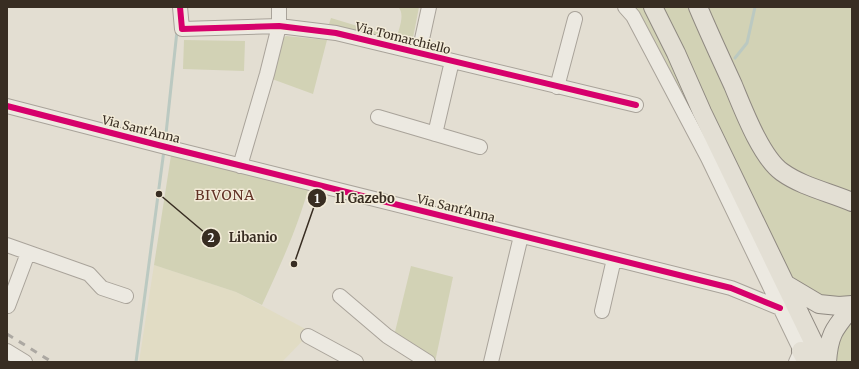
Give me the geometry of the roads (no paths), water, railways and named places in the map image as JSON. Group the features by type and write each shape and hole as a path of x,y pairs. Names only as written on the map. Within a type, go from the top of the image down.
{"main road":[{"path":"652,7 676,53 702,112 824,362"},
{"path":"698,7 747,119 765,152 780,171 818,190 852,202"},
{"path":"787,285 820,304 852,306"},
{"path":"827,362 828,344 836,325 852,306"}],"street":[{"name":"Via Tomarchiello","path":"180,7 182,28 279,26 336,33 636,105"},
{"path":"240,166 267,74 279,26 278,7"},
{"path":"419,53 429,7"},
{"path":"625,7 633,16 708,158 780,308 801,358"},
{"path":"557,87 575,19"},
{"path":"435,134 452,61"},
{"name":"Via Sant'Anna","path":"7,106 240,166 731,288 780,308"},
{"path":"378,117 480,147"},
{"path":"490,362 520,236"},
{"path":"7,245 89,274 102,288 126,296"},
{"path":"8,306 28,253"},
{"path":"602,311 614,259"},
{"path":"340,296 387,336 428,362"},
{"path":"308,336 356,362"},
{"path":"7,351 25,362"}],"waterway":[{"path":"735,58 747,43 755,7"},
{"path":"165,143 177,31"},
{"path":"136,362 164,150"}],"railway":[{"path":"7,334 52,362"}],"place":[{"name":"Libanio","path":"159,194"},
{"name":"Il Gazebo","path":"294,264"}],"district":[{"name":"BIVONA","path":"225,195"}]}
